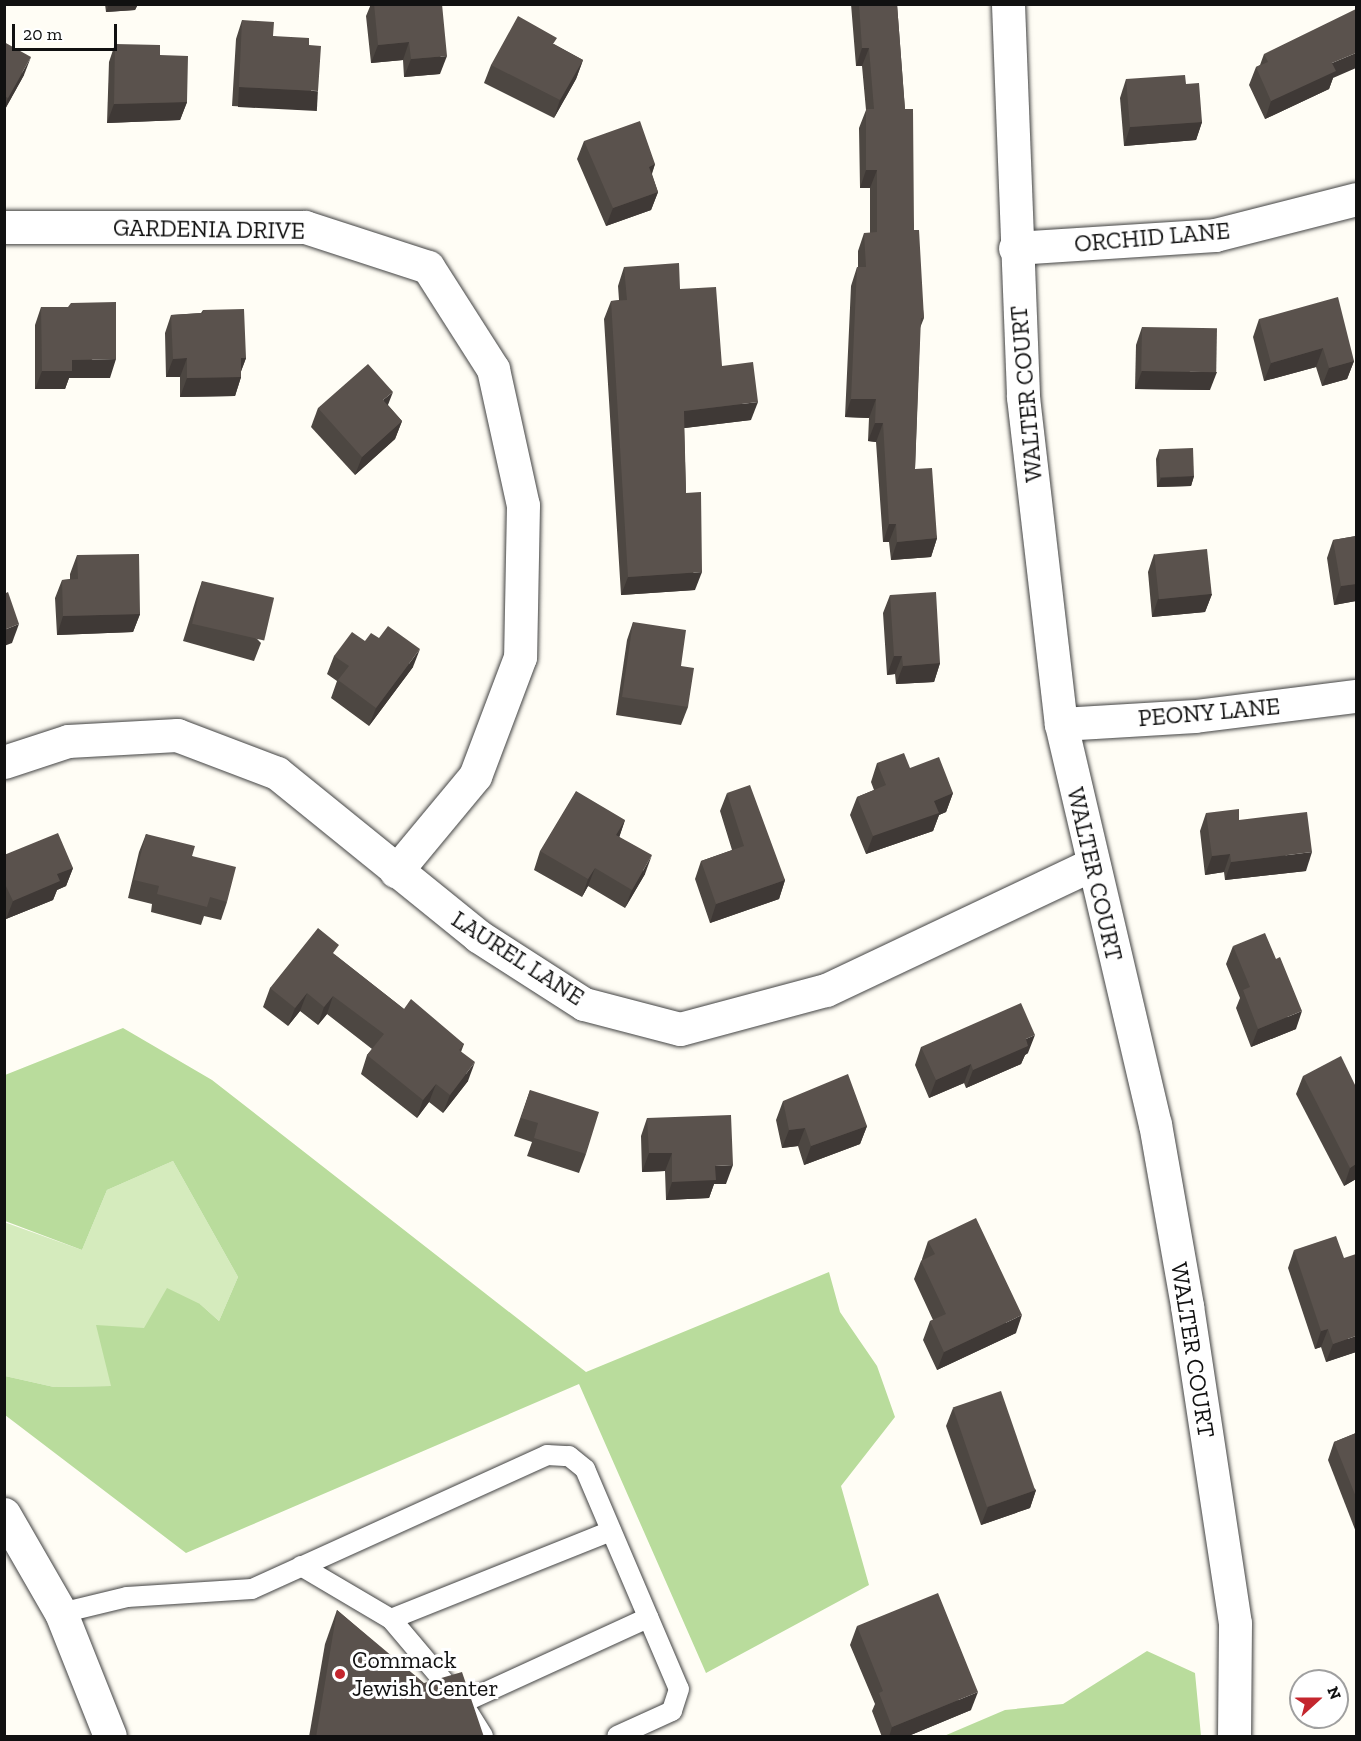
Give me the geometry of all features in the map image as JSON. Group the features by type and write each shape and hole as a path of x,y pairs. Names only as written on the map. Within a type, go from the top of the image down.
{"street":[{"name":"WALTER COURT","path":"1008,4 1023,397 1061,724 1091,865 1155,1124 1187,1306 1235,1623 1234,1737"},
{"name":"ORCHID LANE","path":"1016,248 1215,236 1356,199"},
{"name":"GARDENIA DRIVE","path":"4,227 305,227 428,267 493,369 523,505 520,657 475,776 396,871"},
{"name":"PEONY LANE","path":"1061,724 1195,716 1356,696"},
{"name":"LAUREL LANE","path":"4,762 68,741 177,735 277,772 478,936 584,1004 680,1029 826,990 1091,865"},
{"path":"4,1514 61,1613 110,1737"}],"lane":[{"path":"61,1613 127,1597 252,1589 547,1455 568,1456 585,1469 679,1689 672,1711 616,1737"},
{"path":"391,1619 611,1531"},
{"path":"301,1566 391,1619 462,1703 483,1737"},
{"path":"462,1703 648,1618"}],"green space":[{"path":"123,1028 212,1080 586,1372 829,1272 840,1312 877,1366 895,1417 841,1486 869,1585 706,1673 579,1384 186,1553 5,1415 5,1376 54,1387 111,1386 96,1325 144,1328 167,1288 200,1304 219,1321 238,1277 173,1161 107,1190 82,1250 5,1221 5,1075"},
{"path":"173,1161 238,1277 219,1321 200,1304 111,1386 54,1387 5,1376 4,1222 82,1250 107,1190"},
{"path":"1147,1651 1195,1673 1201,1736 944,1736 1005,1710 1063,1704"}],"building":[{"path":"374,4 442,4 447,56 411,59 409,42 378,45"},
{"path":"859,4 897,4 905,109 913,109 914,230 919,230 924,318 921,318 915,469 932,468 937,538 897,542 896,524 889,524 883,423 875,423 876,399 851,399 857,267 866,267 864,233 877,232 877,170 866,170 866,109 874,109 869,48 862,48"},
{"path":"1356,9 1356,53 1332,63 1336,71 1271,101 1256,67 1268,62 1264,54"},
{"path":"518,16 557,38 553,44 583,60 560,100 491,65"},
{"path":"242,20 274,22 273,36 309,38 309,45 321,46 318,91 239,87"},
{"path":"4,42 31,57 8,98 4,96"},
{"path":"115,44 160,45 160,55 188,56 187,102 114,104"},
{"path":"1185,75 1186,84 1199,83 1202,122 1130,127 1126,79"},
{"path":"640,121 655,164 649,167 658,192 613,208 584,141"},
{"path":"679,263 680,289 716,287 722,366 753,362 758,402 684,411 686,493 701,492 702,572 628,577 611,301 627,300 624,267"},
{"path":"1338,297 1354,361 1329,368 1323,348 1271,363 1259,319"},
{"path":"116,302 116,359 72,360 72,371 42,371 41,307 68,307 71,303"},
{"path":"244,309 246,358 241,358 241,377 187,378 187,358 173,359 171,315 203,313 203,310"},
{"path":"1142,327 1217,328 1216,372 1141,371"},
{"path":"368,364 393,392 383,400 402,421 362,457 318,408"},
{"path":"1193,448 1194,476 1160,477 1159,449"},
{"path":"1356,536 1356,584 1341,586 1333,540"},
{"path":"1207,549 1212,594 1159,599 1154,555"},
{"path":"139,554 140,614 63,616 62,580 78,579 77,555"},
{"path":"202,581 274,598 264,641 192,624"},
{"path":"8,592 19,624 4,630 4,594"},
{"path":"936,592 940,663 903,666 902,656 894,656 890,595"},
{"path":"633,622 686,630 681,666 694,668 688,707 622,697"},
{"path":"388,626 420,649 376,708 338,680 349,666 334,656 352,632 365,641 371,633 379,638"},
{"path":"904,753 910,768 939,757 953,793 934,801 939,813 873,836 857,797 886,785 877,763"},
{"path":"750,785 785,880 716,904 701,861 744,846 727,793"},
{"path":"576,791 625,820 616,835 652,855 632,890 595,868 588,879 540,851"},
{"path":"1239,809 1239,820 1307,812 1312,852 1231,862 1230,854 1212,856 1206,813"},
{"path":"58,833 73,868 57,874 60,881 13,901 4,882 4,855"},
{"path":"146,834 195,846 192,856 236,867 227,902 210,897 207,907 157,894 159,886 134,880"},
{"path":"318,928 339,945 333,953 404,1009 411,999 464,1044 459,1050 475,1062 450,1095 436,1084 423,1100 367,1055 384,1034 333,996 324,1007 307,993 295,1008 270,988"},
{"path":"1265,933 1276,959 1280,957 1302,1011 1258,1029 1243,990 1250,987 1233,946"},
{"path":"1021,1003 1035,1035 1026,1039 1028,1046 973,1070 971,1064 936,1080 921,1047"},
{"path":"1341,1056 1356,1087 1356,1164 1350,1168 1303,1076"},
{"path":"848,1074 867,1126 811,1146 805,1128 789,1130 783,1101"},
{"path":"530,1090 599,1112 586,1154 534,1138 538,1123 521,1118"},
{"path":"731,1115 733,1165 715,1166 716,1180 672,1182 672,1153 649,1153 647,1118"},
{"path":"976,1218 1022,1315 944,1352 930,1321 946,1314 921,1261 935,1254 928,1241"},
{"path":"1336,1236 1344,1258 1356,1254 1356,1336 1333,1344 1328,1329 1321,1331 1294,1250"},
{"path":"1001,1391 1035,1490 987,1507 953,1408"},
{"path":"1356,1433 1356,1497 1334,1442"},
{"path":"938,1593 978,1692 892,1727 879,1693 883,1691 857,1626"},
{"path":"337,1610 424,1683 462,1672 484,1737 316,1737"}],"place":[{"name":"Commack Jewish Center","path":"340,1674"}]}
